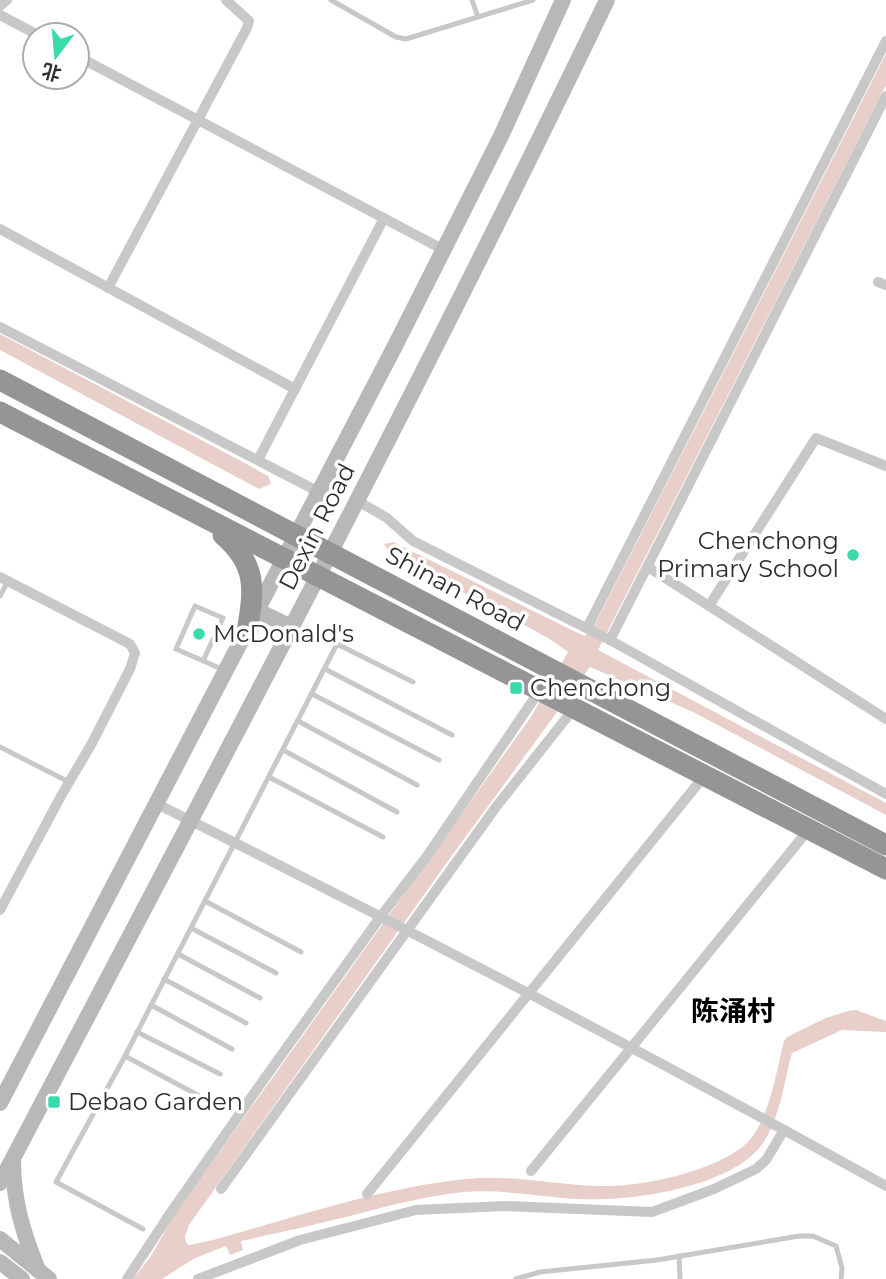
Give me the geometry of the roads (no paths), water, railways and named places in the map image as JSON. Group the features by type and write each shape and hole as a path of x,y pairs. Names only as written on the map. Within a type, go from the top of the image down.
{"highway":[{"name":"Shinan Road","path":"0,380 886,845"},
{"name":"Shinan Road","path":"0,412 886,869"},
{"path":"206,519 234,544 251,573 253,596 247,632"}],"main road":[{"name":"Dexin Road","path":"0,1103 444,250 501,136 563,0"},
{"name":"Dexin Road","path":"0,1181 190,821 497,227 607,0"},
{"path":"258,611 291,627"},
{"path":"13,1157 15,1204 24,1234 43,1275"},
{"path":"0,1239 43,1275"},
{"path":"0,1262 22,1279"}],"street":[{"path":"0,6 8,0"},
{"path":"108,288 249,21 226,0"},
{"path":"0,15 21,26"},
{"path":"589,629 886,41"},
{"path":"91,63 444,250"},
{"path":"608,639 648,567 886,96"},
{"path":"258,460 384,218"},
{"path":"0,229 295,389"},
{"path":"0,327 319,492"},
{"path":"709,606 816,438 886,466"},
{"path":"356,500 387,519 413,541 608,639 886,793"},
{"path":"648,567 886,719"},
{"path":"0,909 130,669 135,653 130,644 4,579"},
{"path":"127,1279 171,1212 428,856 542,690"},
{"path":"221,1189 406,928 573,706"},
{"path":"367,1194 705,775"},
{"path":"158,804 406,928 886,1186"},
{"path":"531,1171 809,829"},
{"path":"198,1279 300,1240 416,1210 505,1206 652,1212 756,1169 766,1160 781,1128"}],"lane":[{"path":"331,0 396,37 406,39 533,0"},
{"path":"472,0 478,17"},
{"path":"0,596 4,579"},
{"path":"203,661 223,618 195,606 176,649 203,661 226,671"},
{"path":"144,1229 56,1182 125,1056 337,644 413,682"},
{"path":"325,668 452,735"},
{"path":"312,694 439,760"},
{"path":"298,721 417,785"},
{"path":"0,747 69,782"},
{"path":"283,750 397,812"},
{"path":"269,777 383,837"},
{"path":"205,901 301,952"},
{"path":"191,928 276,973"},
{"path":"178,954 260,998"},
{"path":"164,979 246,1023"},
{"path":"151,1005 232,1049"},
{"path":"137,1032 220,1074"},
{"path":"125,1056 205,1099"},
{"path":"516,1279 813,1236 836,1246 842,1268 841,1279"},
{"path":"679,1256 680,1279"}],"place":[{"name":"Chenchong Primary School","path":"853,555"},
{"name":"McDonald's","path":"199,634"},
{"name":"Chenchong","path":"516,688"},
{"name":"Debao Garden","path":"54,1102"}],"district":[{"name":"陈涌村","path":"733,1011"}]}
